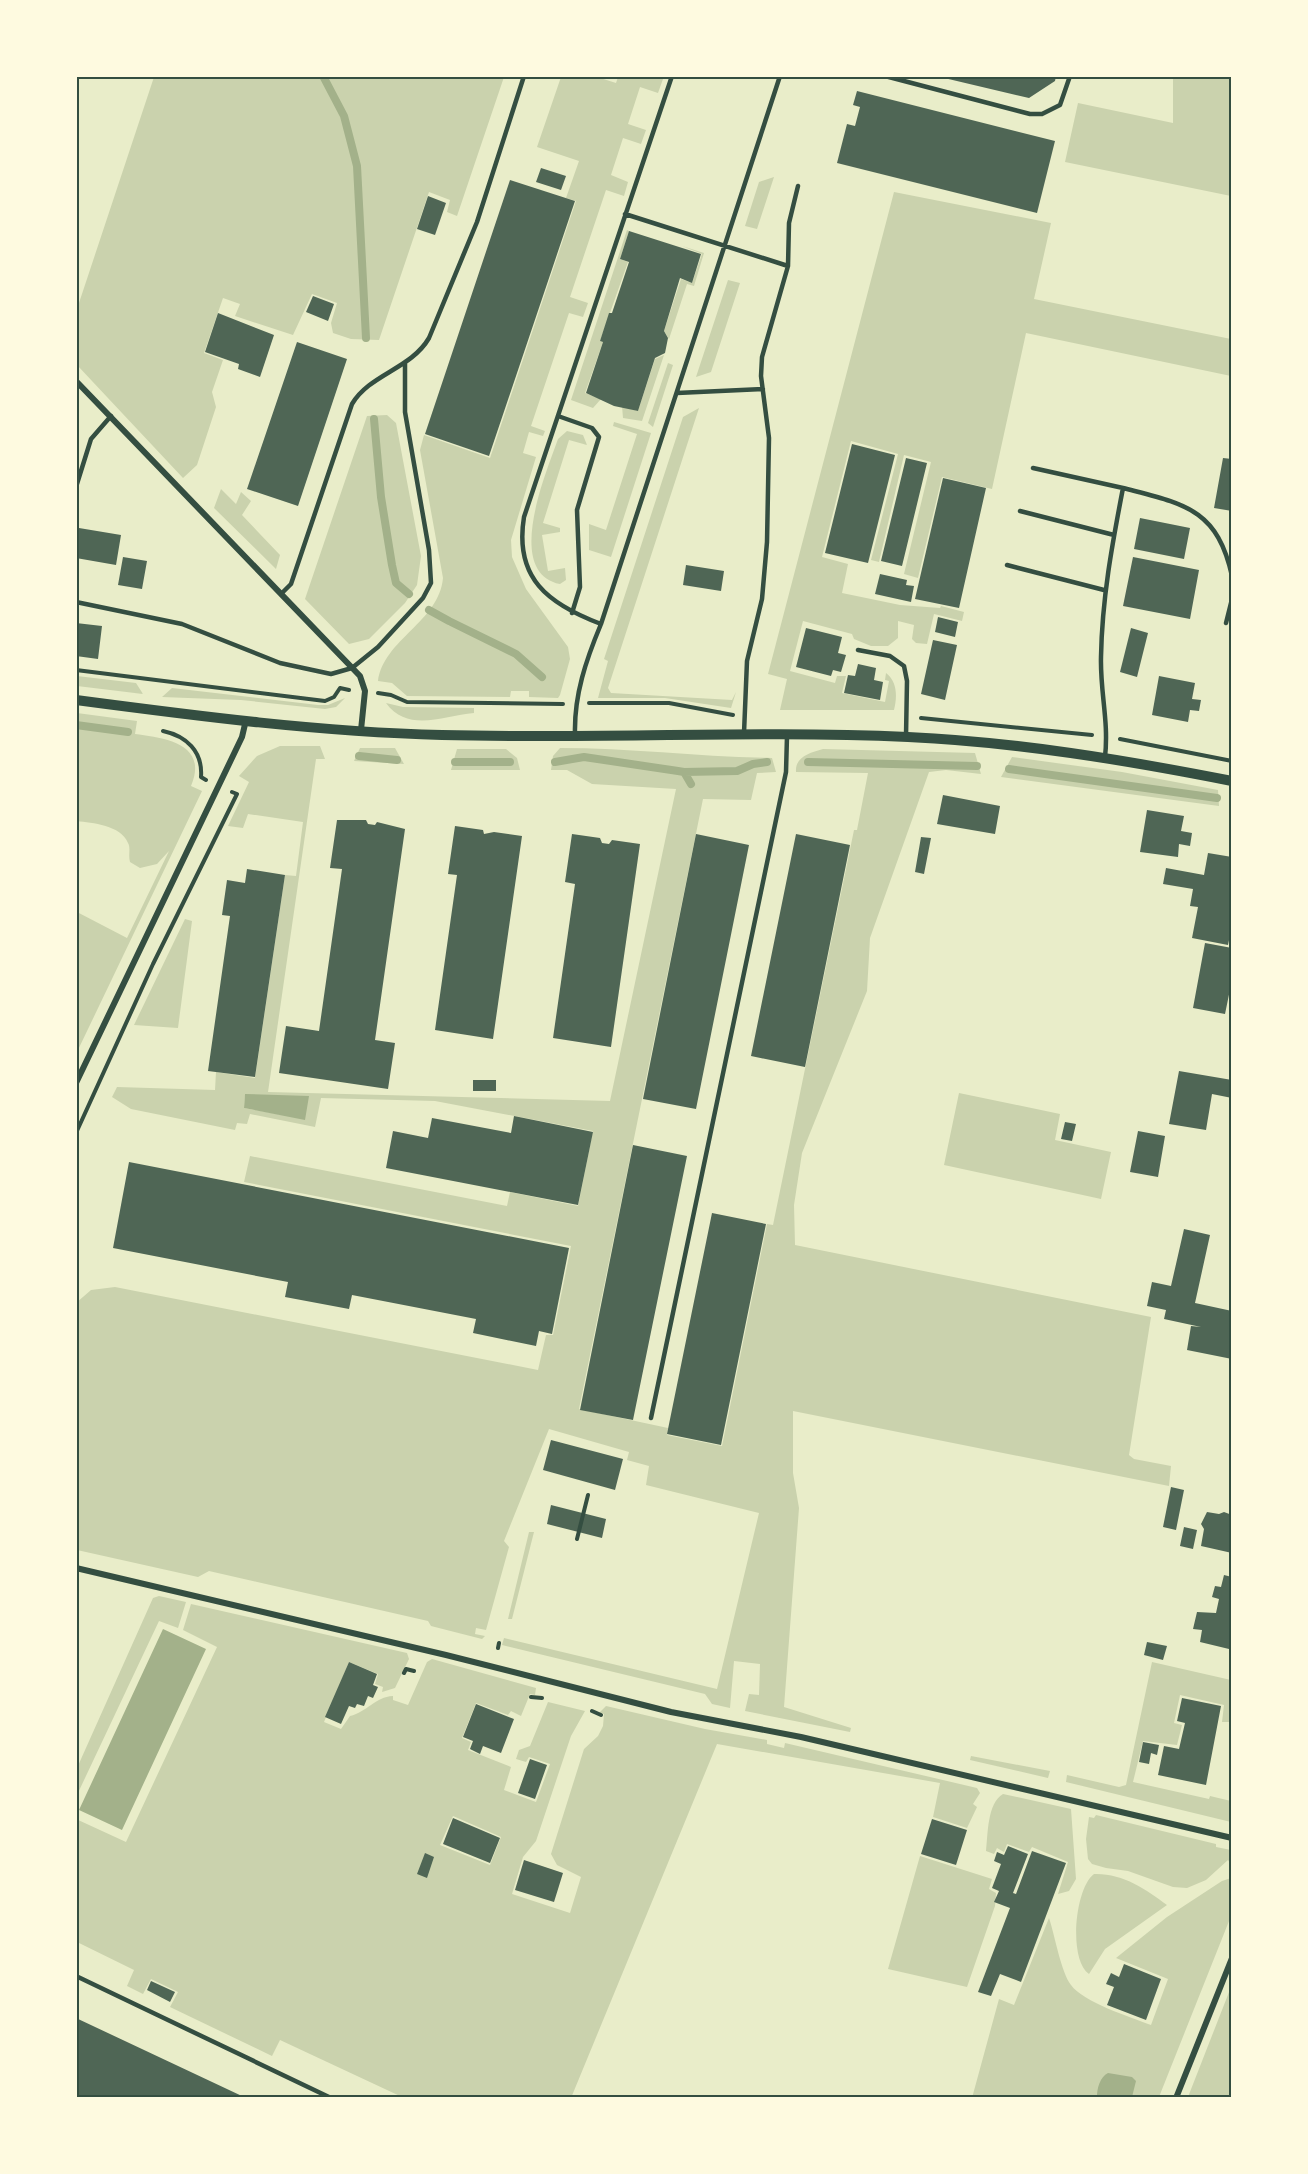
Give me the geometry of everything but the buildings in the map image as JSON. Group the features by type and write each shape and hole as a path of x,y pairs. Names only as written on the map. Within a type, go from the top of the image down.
{"street":[{"path":"76,381 352,668 365,687 362,730"},
{"path":"76,700 246,720 439,735 906,737 1007,745 1105,758 1232,781"},
{"path":"76,1083 242,737 246,720"},
{"path":"76,1568 446,1655 671,1712 801,1737 1232,1838"},
{"path":"1176,2097 1232,1958"}],"lane":[{"path":"282,594 291,584 352,404 367,387 420,352 429,338 477,222 524,76"},
{"path":"601,624 572,613 542,591 528,571 521,544 524,517 672,76"},
{"path":"575,736 575,710 580,682 780,76"},
{"path":"885,76 1030,114 1042,114 1060,105 1070,76"},
{"path":"744,736 747,661 762,599 767,542 769,438 762,357 788,266 789,223 798,186"},
{"path":"625,214 788,266"},
{"path":"76,602 182,624 280,663 331,674 352,668 378,647 423,598 431,582 429,550 405,412 405,363"},
{"path":"677,393 763,388"},
{"path":"76,487 91,439 111,416"},
{"path":"558,416 592,428 599,437 577,510 580,586 572,613"},
{"path":"1033,468 1163,499 1206,520 1220,537 1232,576"},
{"path":"1105,758 1108,730 1101,660 1104,590 1123,488"},
{"path":"1020,511 1114,535"},
{"path":"1007,565 1104,590"},
{"path":"1226,623 1232,599"},
{"path":"858,650 890,656 904,666 907,681 906,737"},
{"path":"651,1418 786,772 787,736"},
{"path":"76,1976 331,2097"}],"path":[{"path":"76,670 325,701 334,697 340,688 348,689"},
{"path":"155,689 156,681"},
{"path":"157,730 179,736 188,742 198,756 201,777 206,779"},
{"path":"76,1133 153,964 237,794 231,791"},
{"path":"577,1539 588,1495"},
{"path":"404,1673 406,1669 414,1671"},
{"path":"531,1697 542,1698"},
{"path":"592,1711 601,1714"}],"shaded area":[{"path":"1173,76 1231,77 1231,196 1065,162 1078,103 1173,123"},
{"path":"154,77 504,77 457,216 447,212 450,200 429,192 379,340 351,339 333,333 331,323 337,303 312,294 293,335 235,316 240,304 223,298 204,353 223,360 212,392 216,407 197,465 183,478 77,365 77,309"},
{"path":"561,77 597,77 616,83 618,77 663,79 658,93 640,87 628,124 646,130 641,144 623,138 611,175 628,182 624,196 606,190 570,297 588,303 583,317 569,313 531,426 545,431 543,436 529,432 523,453 536,457 511,540 512,557 526,589 568,647 570,659 560,695 558,698 529,697 529,691 511,691 510,697 407,696 392,683 378,681 382,666 390,653 432,607 443,578 420,450 424,435 490,458 576,201 566,198 579,161 537,147"},
{"path":"774,177 757,229 745,226 759,182"},
{"path":"894,192 1051,223 1034,299 1231,339 1231,376 1026,333 992,489 942,477 918,578 904,574 931,462 904,455 879,562 871,560 898,454 851,441 822,557 848,564 842,593 900,605 940,608 941,606 964,612 962,621 934,614 927,644 916,643 912,639 914,625 898,621 898,638 888,646 871,646 854,639 852,634 803,621 790,671 835,683 837,676 846,676 842,693 885,702 889,681 885,680 886,673 895,685 894,710 780,710 787,679 768,674"},
{"path":"627,230 629,231 620,259 628,262 600,341 603,342 585,393 601,399 593,408 571,400"},
{"path":"682,246 704,253 694,286 687,284 669,339 664,331 681,279 692,283 702,254"},
{"path":"728,280 740,283 711,372 696,377"},
{"path":"664,355 642,421 623,418 622,406 638,411 655,359"},
{"path":"668,363 673,365 653,427 648,423"},
{"path":"699,408 608,688 611,693 732,700 736,692 731,708 665,698 598,698 608,661 604,659 683,417"},
{"path":"387,415 396,423 421,556 417,585 405,603 369,639 349,644 305,599 367,416"},
{"path":"614,422 651,433 611,557 589,550 589,524 606,530 637,434 613,426"},
{"path":"567,431 583,435 587,445 569,440 543,523 560,528 560,532 542,535 548,571 565,568 566,580 560,584 543,576 534,561 531,541 539,496 546,473 558,439"},
{"path":"221,489 236,504 241,492 251,501 242,515 280,555 276,569 214,508"},
{"path":"77,676 136,683 143,694 77,686"},
{"path":"172,688 318,705 328,705 345,698 336,707 325,709 241,700 162,697"},
{"path":"386,703 403,707 474,708 474,713 415,720 405,718"},
{"path":"77,713 137,721 135,734 181,745 194,760 195,772 191,786 202,791 77,1052 77,912 127,938 169,851 157,864 140,868 130,862 129,845 119,832 106,826 77,821"},
{"path":"280,746 320,746 325,759 316,759 268,1092 610,1101 676,789 592,784 567,770 551,770 553,756 560,748 772,758 776,772 757,773 751,800 703,799 579,1409 668,1428 667,1435 722,1446 767,1224 773,1225 854,830 857,830 868,773 796,772 796,767 800,759 823,749 975,753 981,774 946,770 929,772 870,938 867,991 802,1153 794,1205 795,1245 1151,1317 1129,1455 1134,1459 1171,1466 1169,1486 793,1411 793,1473 799,1508 784,1707 851,1728 850,1732 745,1711 749,1694 759,1695 760,1664 734,1661 730,1708 712,1704 705,1694 502,1645 504,1638 717,1689 759,1513 646,1485 649,1466 627,1460 629,1452 549,1429 504,1541 509,1547 486,1630 476,1628 475,1634 485,1636 482,1639 431,1626 428,1621 209,1571 198,1577 77,1550 76,1303 91,1290 115,1287 538,1370 546,1335 553,1335 571,1246 244,1182 250,1156 507,1206 510,1192 578,1206 593,1131 435,1101 321,1098 315,1127 250,1114 247,1124 237,1123 235,1130 131,1109 112,1097 117,1087 215,1090 216,1072 255,1078 285,875 296,876 303,822 248,814 243,828 228,826 249,782 239,776 257,756","holes":["245,1095 305,1119 244,1108"]},
{"path":"360,748 395,748 404,764 354,761"},
{"path":"457,749 506,749 517,758 520,770 451,770"},
{"path":"1012,757 1122,772 1218,790 1219,806 1001,777"},
{"path":"185,919 192,921 178,1028 134,1025"},
{"path":"959,1093 1060,1114 1055,1140 1111,1152 1101,1199 944,1165"},
{"path":"245,1094 309,1096 305,1120 244,1108"},
{"path":"529,1532 534,1532 512,1619 508,1619"},
{"path":"159,1596 186,1602 178,1628 159,1621 77,1795 77,1768 153,1598"},
{"path":"191,1604 407,1653 409,1659 395,1688 382,1692 383,1687 375,1684 378,1674 349,1662 324,1722 341,1729 350,1716 381,1699 393,1696 393,1700 408,1705 427,1662 432,1659 536,1688 535,1695 530,1694 521,1716 511,1711 508,1715 476,1703 462,1738 471,1742 468,1750 511,1767 504,1790 536,1802 550,1764 529,1757 526,1762 516,1759 519,1750 530,1746 548,1702 585,1711 571,1736 536,1841 523,1857 512,1894 570,1913 581,1877 557,1865 551,1854 584,1749 598,1736 603,1726 604,1714 599,1713 606,1706 705,1729 767,1740 767,1744 784,1748 785,1743 977,1788 980,1793 973,1804 977,1807 967,1828 933,1817 940,1783 717,1744 571,2098 459,2095 402,2097 280,2040 272,2056 170,2007 178,1992 151,1979 143,1994 127,1986 134,1970 77,1942 76,1819 126,1842 217,1647 183,1630","holes":["453,1816 501,1837 490,1865 440,1845"]},
{"path":"163,1629 206,1649 122,1830 79,1810"},
{"path":"1152,1662 1231,1680 1231,1722 1222,1722 1224,1705 1180,1695 1174,1723 1182,1725 1177,1745 1143,1741 1133,1782 1209,1799 1210,1796 1231,1801 1231,1822 1066,1782 1067,1775 1119,1787 1126,1785"},
{"path":"971,1756 1050,1771 1048,1778 970,1760"},
{"path":"1003,1794 1071,1809 1076,1879 1069,1891 1058,1894 1068,1862 1032,1847 1029,1852 1007,1844 1004,1852 997,1848 994,1854 986,1851 991,1812 998,1798"},
{"path":"1096,1815 1216,1844 1216,1847 1231,1850 1231,1865 1228,1860 1206,1880 1187,1888 1173,1887 1128,1871 1092,1864 1088,1859 1086,1839 1089,1817 1094,1818"},
{"path":"920,1856 992,1879 989,1889 996,1893 995,1906 967,1987 888,1969"},
{"path":"1094,1874 1124,1879 1167,1905 1105,1949 1089,1974 1082,1966 1078,1954 1076,1924 1082,1893"},
{"path":"1231,1878 1231,1916 1159,2097 972,2098 999,1999 1014,2005 1049,1918 1061,1963 1071,1985 1096,2003 1151,2025 1168,1979 1116,1958 1167,1917 1222,1881"},
{"path":"1231,1987 1231,2097 1188,2097"},
{"path":"1108,2073 1132,2077 1136,2081 1132,2097 1097,2097 1100,2083"}],"waterway":[{"path":"323,76 344,116 357,166 366,338"},
{"path":"374,419 381,497 392,565 396,583 409,594"},
{"path":"429,610 449,621"},
{"path":"451,622 516,654 542,677"},
{"path":"76,725 128,732"},
{"path":"359,756 397,760"},
{"path":"555,762 584,757 678,771 684,772 691,784"},
{"path":"455,762 510,762"},
{"path":"684,772 737,771 753,764 767,762"},
{"path":"808,762 977,766"},
{"path":"1009,769 1217,798"}]}
